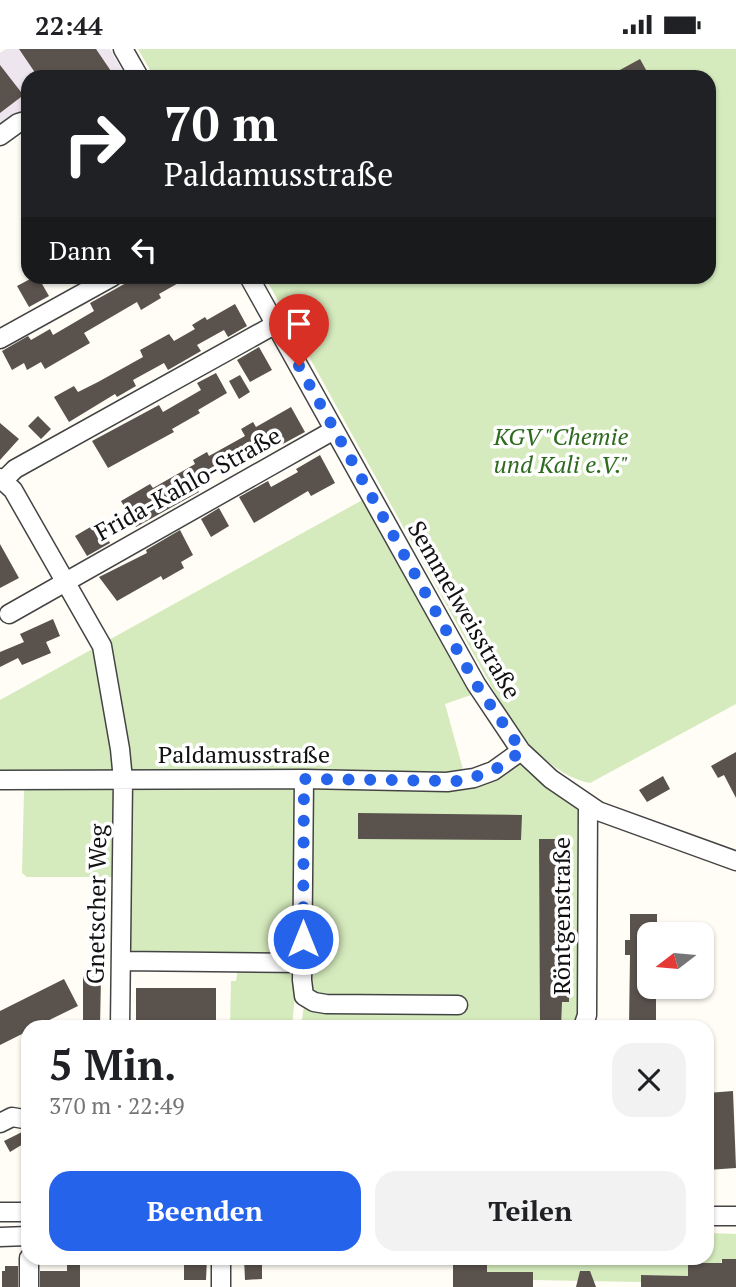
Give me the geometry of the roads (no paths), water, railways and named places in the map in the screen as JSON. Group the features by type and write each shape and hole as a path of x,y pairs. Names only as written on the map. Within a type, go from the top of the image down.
{"street":[{"path":"123,49 135,70"},
{"path":"0,136 21,122"},
{"path":"0,339 99,284"},
{"name":"Semmelweisstraße","path":"254,284 476,684 522,751 551,779 588,805 612,817 736,861"},
{"path":"2,479 15,469 276,324"},
{"name":"Frida-Kahlo-Straße","path":"9,614 334,430"},
{"name":"Gnetscher Weg","path":"2,479 13,490 102,646 123,780 120,1020"},
{"name":"Paldamusstraße","path":"0,780 461,781 493,771 522,751"},
{"path":"304,779 304,996 326,1005 458,1005"},
{"name":"Röntgenstraße","path":"585,1020 588,805"},
{"path":"122,961 303,963"},
{"path":"0,1123 12,1117 21,1118"},
{"path":"0,1212 21,1212"},
{"path":"714,1216 736,1216"},
{"path":"0,1237 21,1237"},
{"path":"29,1265 29,1287"},
{"path":"221,1265 221,1287"}],"park label":[{"name":"KGV \"Chemie und Kali e.V.\"","path":"561,451"}]}
